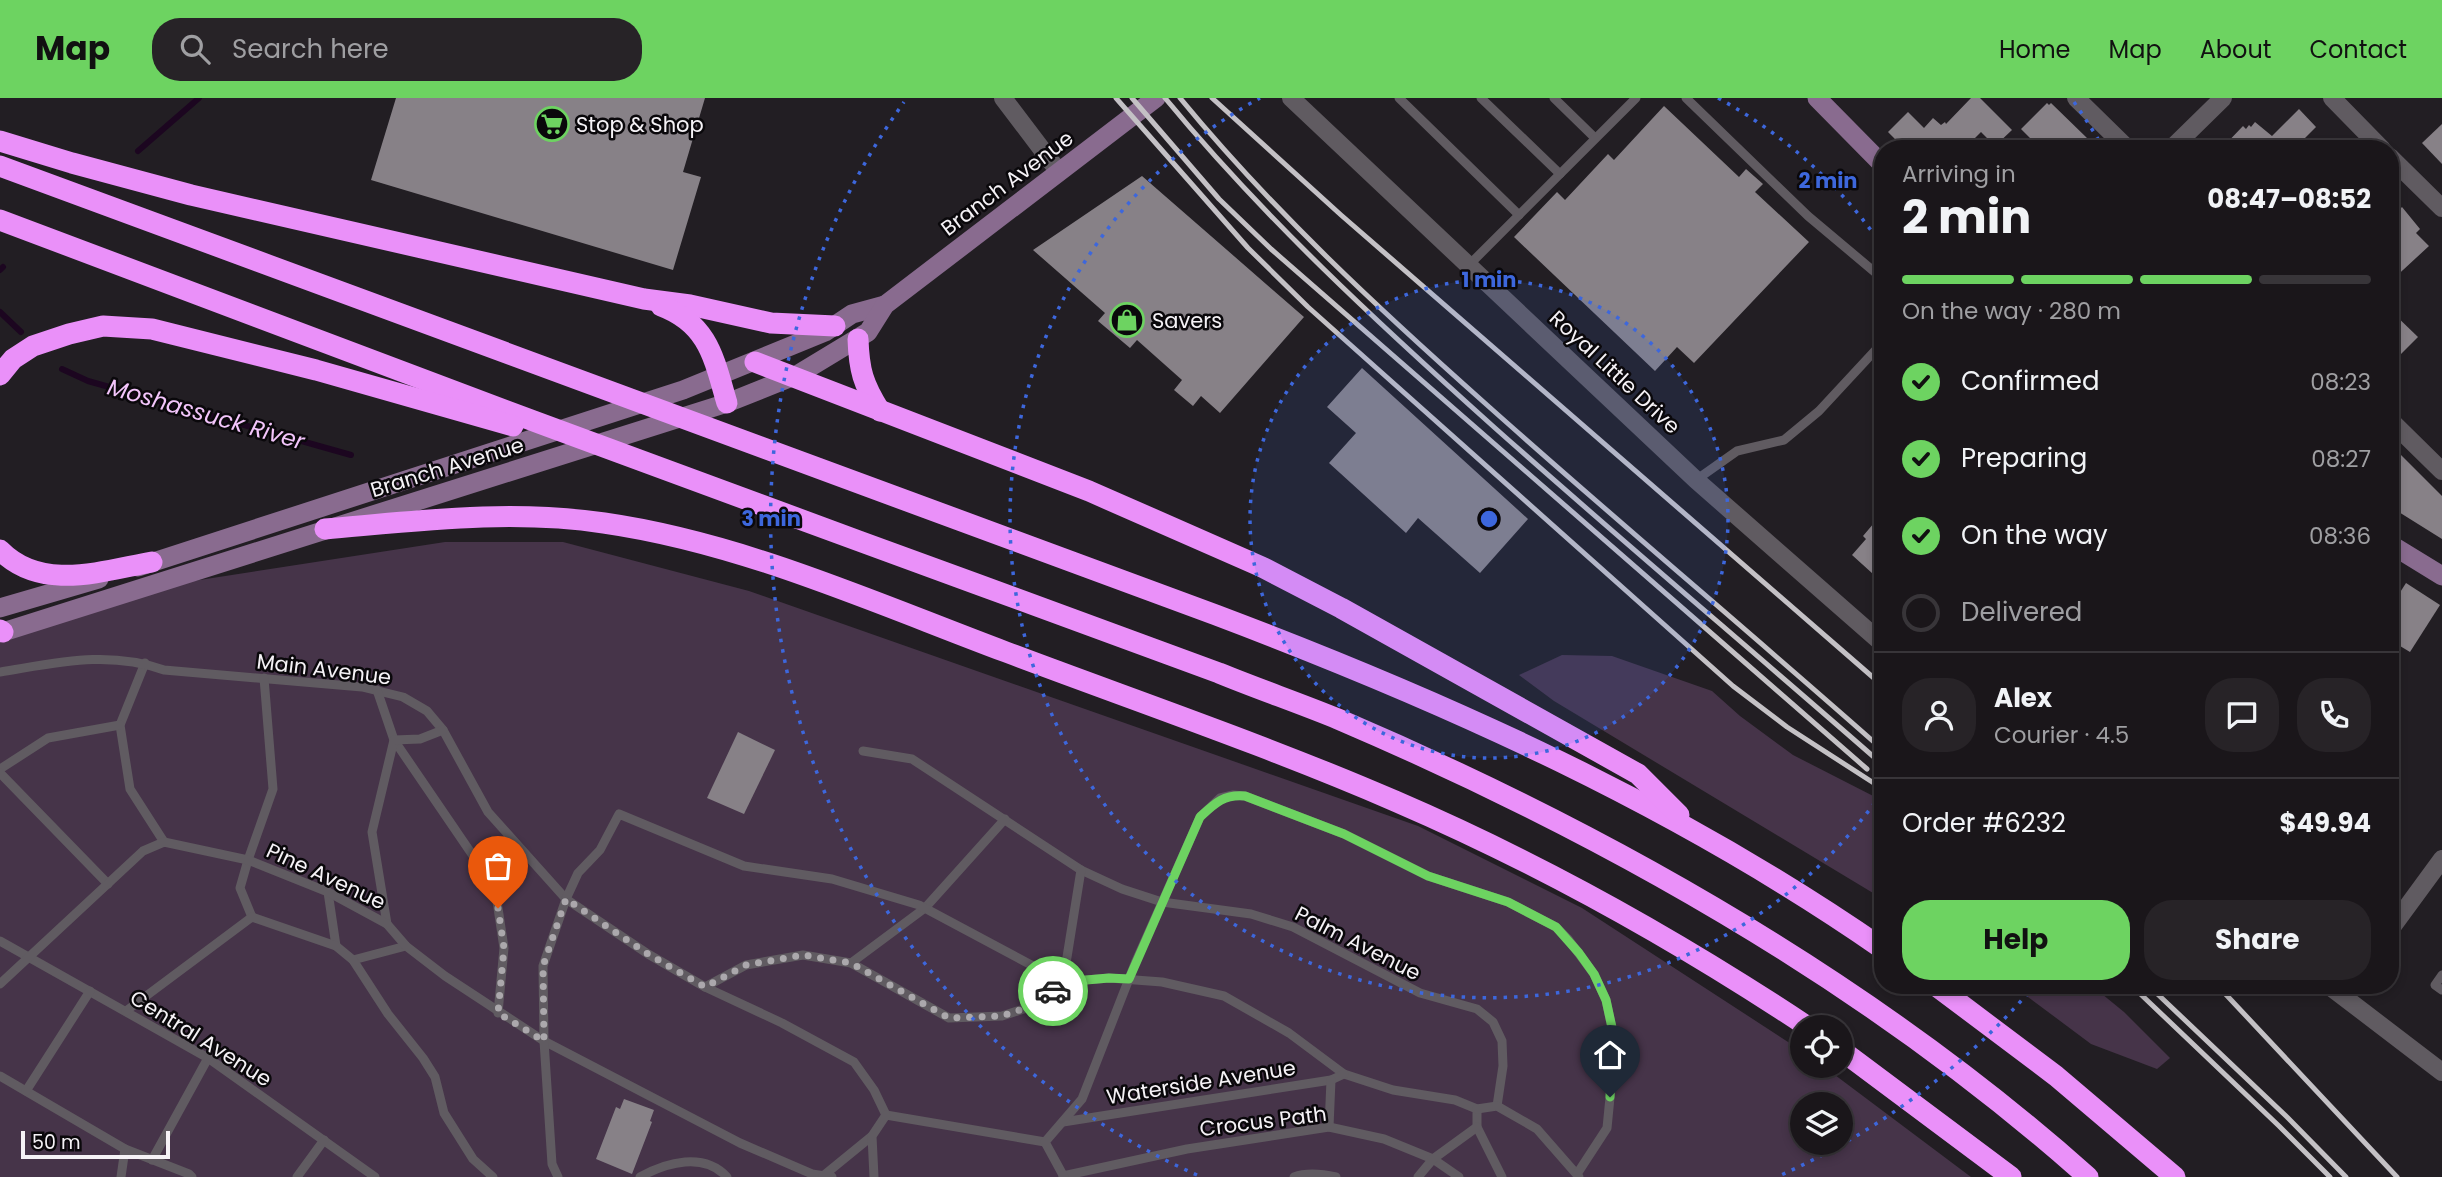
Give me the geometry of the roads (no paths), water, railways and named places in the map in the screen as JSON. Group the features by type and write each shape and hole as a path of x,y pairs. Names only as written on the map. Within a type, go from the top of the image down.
{"highway":[{"path":"0,141 85,167 204,198 644,299 690,305 771,323 835,326"},
{"path":"0,166 1321,655 1512,737 1623,792 1794,891 1874,943"},
{"path":"0,220 1332,717 1547,816 1745,926 1933,1051 2041,1135 2088,1177"},
{"path":"644,299 683,316 701,332 709,347 727,403"},
{"path":"0,375 13,359 33,346 69,334 103,326 152,329 316,370 486,419 632,456"},
{"path":"858,338 859,367 863,381 880,411"},
{"path":"755,362 1131,508 1284,578 1638,774 1701,836"},
{"path":"325,529 482,516 575,519 674,537 777,566 1268,750 1399,803 1520,860 1637,921 1790,1015"},
{"path":"0,550 24,566 58,576 79,575 152,562"},
{"path":"1947,994 2056,1076 2175,1177"},
{"path":"1853,1059 2011,1177"}],"main road":[{"name":"Branch Avenue","path":"1,632 697,413 793,376 869,332 885,305 1156,98"},
{"path":"1817,98 1874,156"},
{"name":"Branch Avenue","path":"0,608 152,562 683,390 825,332 852,314 885,305"},
{"path":"2399,550 2442,576"}],"street":[{"path":"1003,98 1059,172"},
{"name":"Royal Little Drive","path":"1292,98 1696,480 1874,636"},
{"path":"2076,98 2118,140"},
{"path":"2180,140 2223,98"},
{"path":"2332,98 2373,140"},
{"path":"2399,166 2442,208"},
{"path":"2399,429 2442,471"},
{"path":"2399,918 2442,859"},
{"path":"2346,994 2442,1072"}],"lane":[{"path":"1399,98 1519,215"},
{"path":"1481,98 1560,174"},
{"path":"1554,98 1595,138"},
{"path":"1686,98 1808,216 1874,271"},
{"path":"1468,266 1633,99"},
{"path":"1696,480 1737,451 1784,440 1819,411 1874,352"},
{"name":"Main Avenue","path":"0,672 93,658 145,663 164,670 362,687 403,697 427,711 443,730 488,812 566,899 648,954 705,987 782,1023 854,1062 874,1090 886,1115"},
{"path":"0,984 143,851 164,842 131,789 120,725 145,663"},
{"path":"264,678 273,789 240,888 252,917 336,946 353,960 388,1014 435,1077 444,1113 473,1160 493,1177"},
{"path":"377,690 394,740 495,888 504,948 498,1013"},
{"path":"108,884 0,771 48,738 120,725"},
{"path":"394,740 419,739 443,730"},
{"path":"387,924 372,832 394,740"},
{"name":"Palm Avenue","path":"863,751 912,759 1081,870 1122,889 1162,902 1251,914 1293,927 1420,993 1477,1009 1493,1022 1502,1041 1503,1066 1497,1106"},
{"path":"558,1177 552,1164 544,1041 543,966 578,873 600,850 619,814 744,866 832,879 925,908 1063,982 1129,979 1162,982 1224,996 1289,1033 1344,1074 1393,1090 1455,1100 1477,1109 1497,1106 1537,1129 1578,1176 1606,1128 1613,1068 1613,1032 1606,1000 1594,974 1556,927 1508,902 1428,876 1316,821 1245,796 1220,798 1200,817 1129,979 1082,1099 1045,1142"},
{"path":"851,963 925,908 1005,819"},
{"name":"Pine Avenue","path":"164,842 248,860 327,892 387,924 406,946 445,976 544,1041 740,1143 812,1174 826,1176"},
{"path":"705,987 746,965 803,955 851,963 949,1018 1002,1016 1038,1004 1063,982 1081,870"},
{"path":"327,892 336,946"},
{"path":"126,1011 252,917"},
{"name":"Central Avenue","path":"0,941 208,1058 375,1177"},
{"path":"353,960 406,946"},
{"path":"2442,975 2435,985 2442,990"},
{"path":"26,1091 90,991"},
{"path":"152,1160 208,1058"},
{"name":"Waterside Avenue","path":"1063,1122 1331,1080 1344,1074"},
{"path":"0,1076 125,1149 192,1177"},
{"path":"1329,1127 1331,1080"},
{"path":"1477,1109 1477,1128 1502,1177"},
{"path":"826,1176 872,1136 886,1115 1045,1142"},
{"name":"Crocus Path","path":"1063,1176 1187,1149 1329,1127 1384,1139 1433,1159 1459,1177"},
{"path":"1418,1177 1433,1159 1477,1128"},
{"path":"872,1136 874,1177"},
{"path":"297,1177 324,1140"},
{"path":"1045,1142 1063,1176"},
{"path":"121,1177 125,1149"},
{"path":"640,1177 690,1161 707,1162 727,1177"},
{"path":"1298,1176 1325,1174 1336,1177"}],"waterway":[{"path":"138,151 199,98"},
{"path":"0,270 3,267"},
{"name":"Moshassuck River","path":"0,312 21,332"},
{"name":"Moshassuck River","path":"62,369 88,381 351,455"}],"railway":[{"path":"1116,98 1248,248 1308,307 1733,686 1787,727 1874,783"},
{"path":"1132,98 1219,199 1271,249 1867,769"},
{"path":"1165,98 1282,228 1408,349 1543,471 1874,757"},
{"path":"1180,98 1289,219 1406,332 1536,449 1874,742"},
{"path":"1212,98 1341,215 1874,678"},
{"path":"2140,994 2330,1177"},
{"path":"2157,994 2346,1177"},
{"path":"2225,994 2397,1177"}],"place":[{"name":"Stop & Shop","path":"552,124"},
{"name":"Savers","path":"1127,320"}]}
